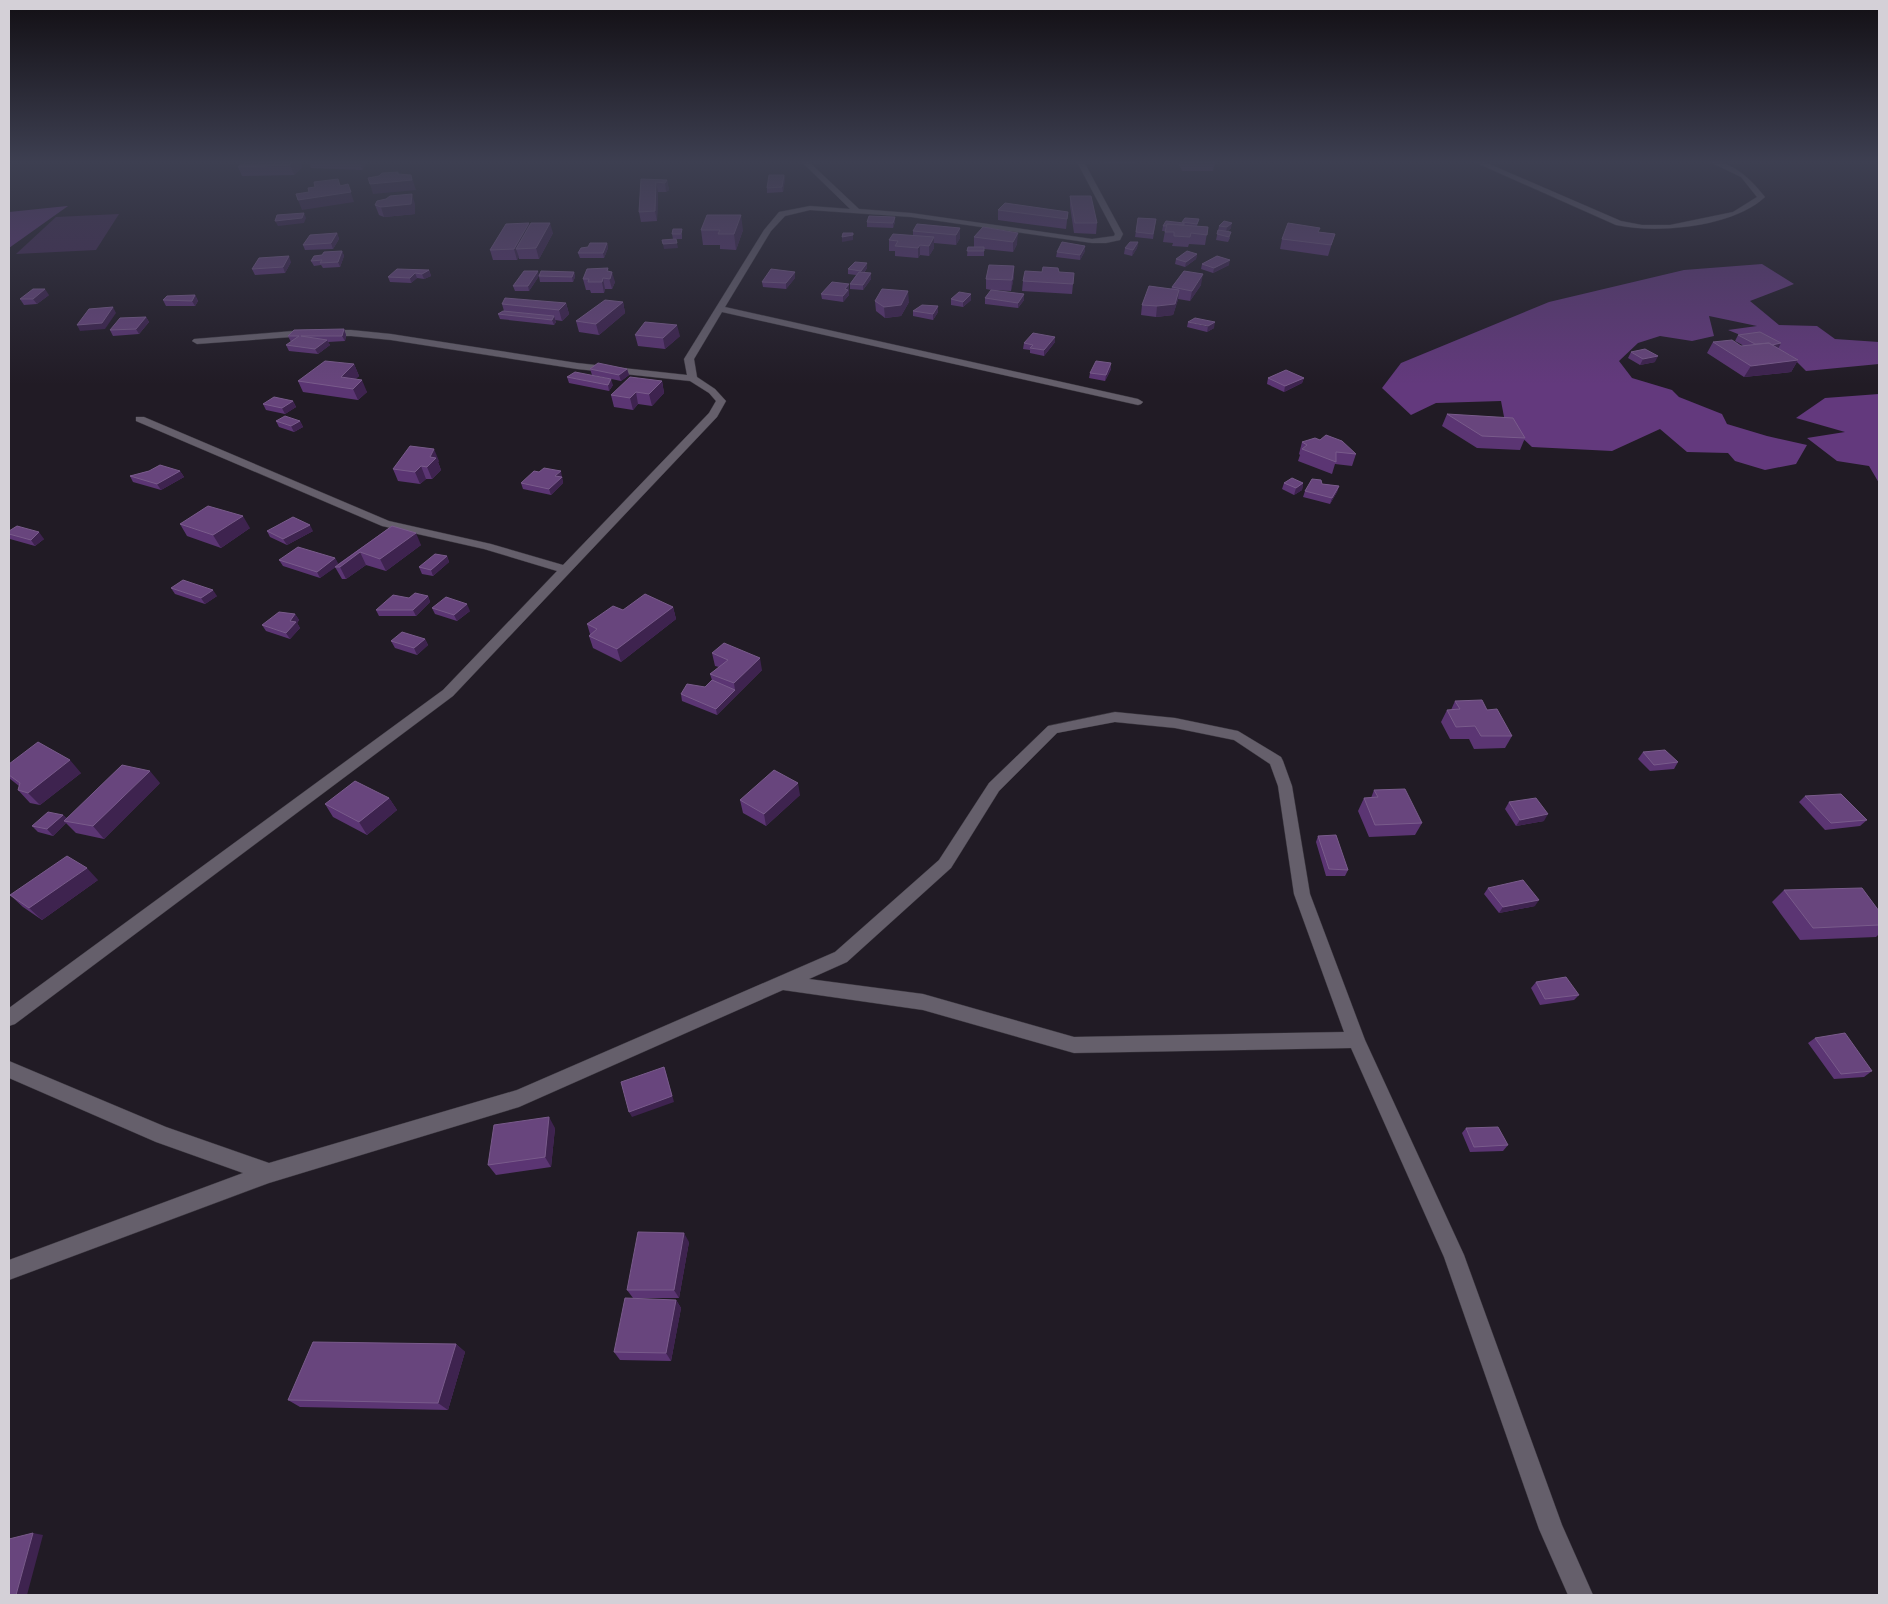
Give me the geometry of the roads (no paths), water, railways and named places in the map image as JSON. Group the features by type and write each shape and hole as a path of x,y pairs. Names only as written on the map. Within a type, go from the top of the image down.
{"street":[{"path":"692,378 689,359 765,235"},
{"path":"1049,235 1092,241 1106,241 1117,238 1119,235"},
{"path":"720,309 968,362 1138,402"},
{"path":"9,1018 448,693 713,415 721,401 712,391 692,378 577,366 391,337 351,333 305,333 197,341"},
{"path":"140,419 386,524 488,546 567,570"},
{"path":"9,1270 269,1173 519,1098 841,957 946,864 994,787 1053,730 1115,717 1175,723 1238,736 1276,760 1285,786 1302,894 1356,1040 1454,1255 1551,1529 1581,1595"},
{"path":"783,982 923,1002 1074,1045 1356,1040"},
{"path":"9,1069 163,1135 269,1173"}]}
